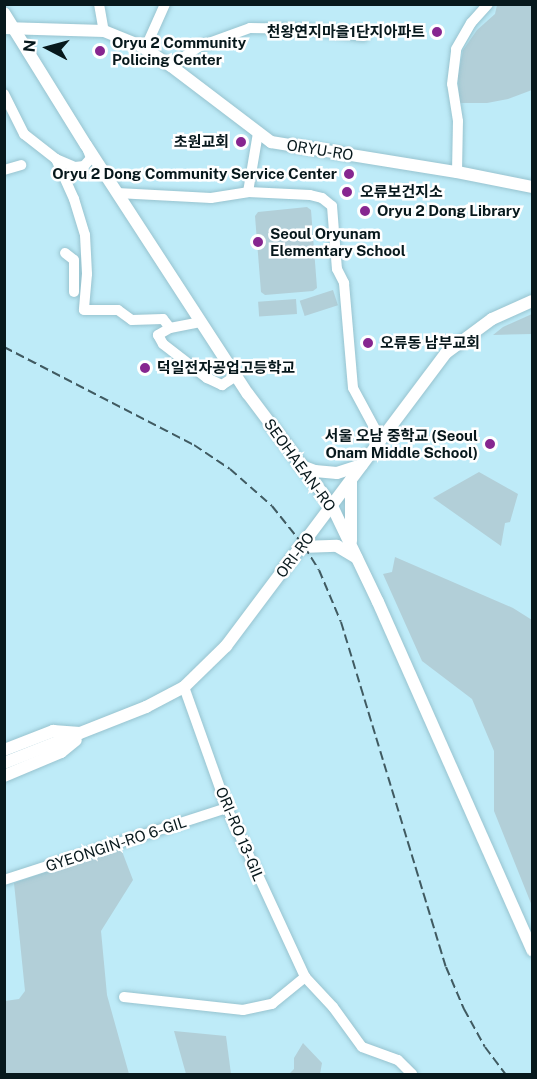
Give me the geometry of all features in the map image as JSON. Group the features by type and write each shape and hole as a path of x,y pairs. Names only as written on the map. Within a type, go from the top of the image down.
{"main road":[{"name":"SEOHAEAN-RO","path":"4,14 10,29 236,376 332,506 532,950"},
{"name":"ORYU-RO","path":"10,29 104,31 145,49 171,66 271,142 297,148 458,172 532,187"},
{"name":"ORI-RO","path":"4,763 146,707 183,687 226,646 446,353 492,319 532,301"},
{"path":"302,466 315,471 337,473 363,464"},
{"path":"301,547 337,546 354,552 351,480"},
{"name":"ORI-RO","path":"4,750 53,731 84,733"},
{"name":"ORI-RO","path":"4,776 61,752 84,733"}],"street":[{"path":"99,4 104,31"},
{"path":"145,49 165,4"},
{"path":"458,172 458,128 452,84 456,49 463,34 488,4"},
{"path":"171,66 198,47 250,28 306,29 364,36"},
{"path":"4,94 24,134 56,159 75,167 84,166 91,158 86,146"},
{"path":"248,192 258,133"},
{"path":"56,159 71,189 85,235 87,274 84,310 118,310 132,320 163,319 170,328"},
{"path":"4,170 21,165"},
{"path":"117,193 211,198 248,192 310,195 322,198 332,206 337,269 344,283 353,388 381,440"},
{"path":"65,253 74,260 74,292"},
{"path":"201,322 170,328 158,335 163,344 207,378 222,385 236,376"},
{"name":"ORI-RO 13-GIL","path":"183,687 227,808 305,977 333,1007 362,1047 398,1060 412,1074"},
{"name":"GYEONGIN-RO 6-GIL","path":"4,880 227,808"},
{"path":"124,997 243,1010 272,1004 305,977"}],"shaded area":[{"path":"497,5 532,5 532,90 508,99 487,103 459,103 458,75 463,50 477,30 495,14"},
{"path":"307,207 311,210 317,288 313,291 265,295 261,292 255,216 258,212"},
{"path":"333,290 338,305 305,316 300,301"},
{"path":"296,299 297,314 259,317 258,302"},
{"path":"532,314 532,334 493,335 503,327"},
{"path":"479,472 518,494 510,522 505,523 501,546 433,498"},
{"path":"395,557 513,608 532,620 532,906 494,811 494,751 472,699 422,661 383,574 392,572"},
{"path":"120,846 133,880 101,931 107,995 129,1074 5,1074 5,1001 19,999 25,991 14,883"},
{"path":"174,1031 226,1036 231,1074 186,1074"},
{"path":"303,1043 322,1063 320,1074 289,1074 294,1069 294,1058"}],"railway":[{"path":"4,347 194,445 230,469 272,506 304,546 319,570 341,622 446,967 464,1009 485,1047 505,1074"}],"place":[{"name":"천왕연지마을1단지아파트","path":"437,32"},
{"name":"Oryu 2 Community Policing Center","path":"100,51"},
{"name":"초원교회","path":"241,142"},
{"name":"Oryu 2 Dong Community Service Center","path":"349,174"},
{"name":"오류보건지소","path":"347,192"},
{"name":"Oryu 2 Dong Library","path":"365,211"},
{"name":"Seoul Oryunam Elementary School","path":"258,242"},
{"name":"오류동 남부교회","path":"368,343"},
{"name":"덕일전자공업고등학교","path":"145,368"},
{"name":"서울 오남 중학교 (Seoul Onam Middle School)","path":"490,444"}]}
